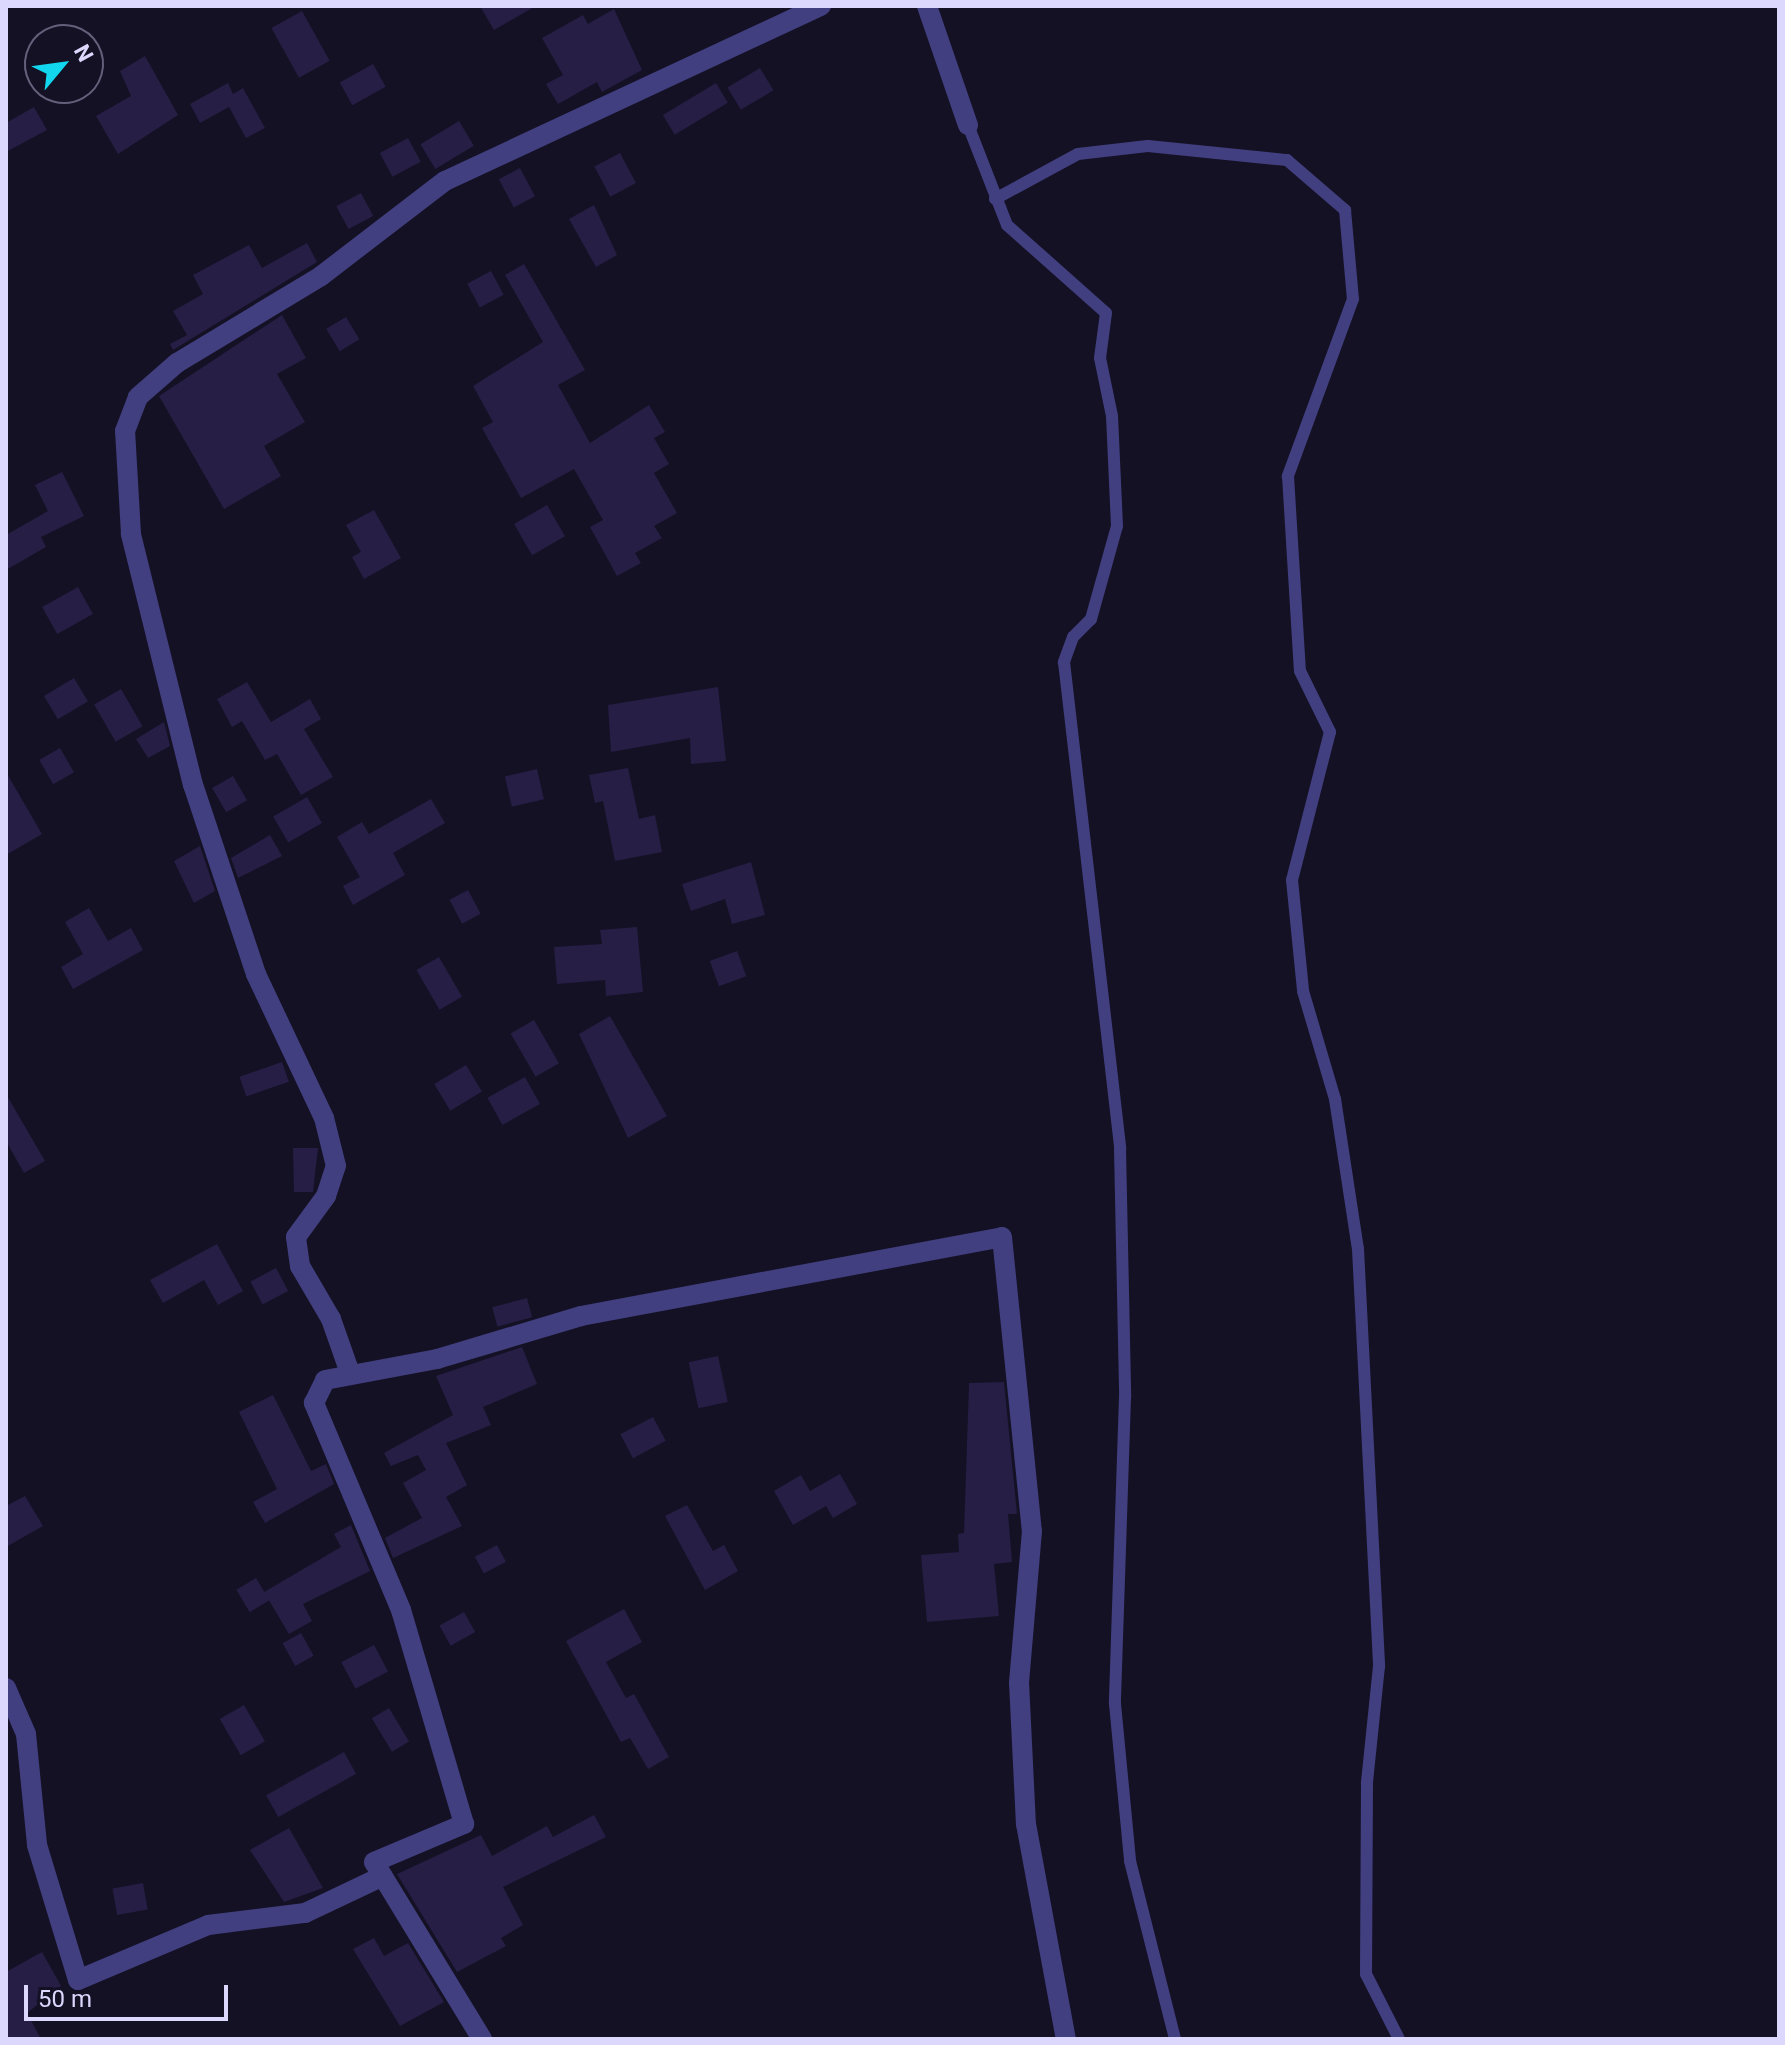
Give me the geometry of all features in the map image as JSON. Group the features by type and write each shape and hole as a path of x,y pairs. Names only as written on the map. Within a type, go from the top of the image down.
{"street":[{"path":"350,1373 331,1319 300,1266 296,1237 326,1196 336,1166 324,1118 256,974 193,785 131,534 125,431 138,397 177,363 321,276 445,181 821,6"},
{"path":"927,6 968,125"},
{"path":"482,2039 374,1862 464,1824 401,1610 314,1403 325,1380 437,1359 581,1316 1002,1237 1032,1531 1019,1682 1026,1824 1066,2039"},
{"path":"6,1688 26,1734 37,1845 78,1980 208,1925 305,1913 383,1876"}],"lane":[{"path":"968,125 1007,225 1106,313 1100,358 1112,416 1117,526 1091,619 1073,637 1064,662 1120,1149 1125,1397 1115,1704 1130,1861 1175,2039"},
{"path":"995,199 1078,154 1148,146 1287,160 1345,210 1353,299 1288,476 1300,671 1330,732 1292,880 1303,991 1335,1099 1358,1249 1379,1666 1367,1783 1366,1974 1399,2039"}],"building":[{"path":"480,6 536,6 494,30"},
{"path":"614,9 642,70 602,92 597,82 558,104 546,84 563,75 542,38 583,15 588,24"},
{"path":"302,11 330,61 299,78 271,28"},
{"path":"145,56 178,115 118,154 96,116 131,96 120,71"},
{"path":"373,64 386,87 352,105 340,82"},
{"path":"760,68 773,90 741,110 727,88"},
{"path":"228,83 233,94 243,88 265,128 246,138 229,107 200,123 190,104"},
{"path":"716,83 728,103 675,135 663,115"},
{"path":"34,107 47,130 6,152 6,123"},
{"path":"459,121 474,146 435,169 420,144"},
{"path":"408,138 421,162 392,177 380,153"},
{"path":"620,153 636,183 610,197 594,167"},
{"path":"520,168 535,196 514,208 499,179"},
{"path":"361,193 373,216 348,229 336,206"},
{"path":"594,205 617,255 596,267 569,219"},
{"path":"307,243 317,262 173,350 170,344 187,335 173,311 203,294 193,275 249,245 262,268"},
{"path":"524,264 585,370 558,385 590,443 649,405 665,432 654,438 669,464 654,473 677,513 654,526 662,538 635,553 641,563 617,576 590,527 603,520 574,469 521,498 482,428 493,422 473,386 543,342 505,275"},
{"path":"491,271 504,295 480,308 467,284"},
{"path":"282,315 306,358 277,374 305,422 264,446 281,476 224,509 159,396"},
{"path":"346,317 359,339 340,351 326,329"},
{"path":"62,472 84,516 41,537 46,547 6,570 6,535 48,511 35,485"},
{"path":"547,505 565,536 532,555 514,524"},
{"path":"374,510 401,558 364,579 352,557 361,552 346,525"},
{"path":"78,587 93,614 57,634 42,607"},
{"path":"74,678 88,701 58,719 44,696"},
{"path":"247,682 271,722 310,699 321,719 304,729 333,777 301,795 277,754 265,760 242,721 232,727 217,699"},
{"path":"718,687 726,761 691,764 690,738 611,752 608,705"},
{"path":"121,689 142,726 116,742 94,704"},
{"path":"164,722 170,746 148,758 136,739"},
{"path":"60,748 74,772 53,784 39,760"},
{"path":"628,768 639,819 655,815 662,852 615,861 603,801 595,803 589,775"},
{"path":"537,769 544,799 512,807 505,776"},
{"path":"6,772 42,834 6,855"},
{"path":"233,776 247,800 226,812 212,788"},
{"path":"307,797 322,823 288,842 273,816"},
{"path":"431,799 445,823 393,853 405,875 353,905 343,886 360,877 337,837 362,822 369,834"},
{"path":"270,835 282,856 238,878 231,858"},
{"path":"200,846 215,891 194,903 174,861"},
{"path":"751,862 765,915 732,924 725,899 691,911 682,884"},
{"path":"468,890 481,914 462,924 449,900"},
{"path":"89,908 108,941 131,928 143,950 73,989 61,967 83,954 65,922"},
{"path":"637,927 643,992 606,996 605,980 557,984 554,947 602,944 600,930"},
{"path":"737,951 746,976 719,986 710,961"},
{"path":"439,957 462,997 439,1010 416,970"},
{"path":"610,1016 667,1116 628,1138 579,1034"},
{"path":"534,1020 559,1063 536,1077 511,1034"},
{"path":"282,1062 289,1082 246,1097 239,1077"},
{"path":"466,1065 482,1092 450,1111 434,1084"},
{"path":"525,1077 540,1104 502,1125 487,1098"},
{"path":"6,1094 45,1161 24,1173 6,1141"},
{"path":"293,1148 318,1148 313,1192 294,1192"},
{"path":"217,1244 243,1291 218,1305 204,1280 163,1303 150,1280"},
{"path":"276,1268 288,1291 263,1305 250,1282"},
{"path":"527,1298 532,1317 497,1327 492,1307"},
{"path":"522,1347 537,1384 483,1407 491,1425 446,1443 467,1485 446,1497 462,1526 393,1558 385,1538 422,1518 403,1483 426,1470 418,1455 391,1466 384,1453 453,1415 436,1376"},
{"path":"718,1356 728,1402 698,1408 689,1362"},
{"path":"1004,1382 1017,1514 1008,1514 1012,1562 994,1564 999,1616 927,1622 921,1555 959,1552 958,1534 964,1533 969,1383"},
{"path":"273,1395 311,1471 326,1464 334,1484 265,1523 253,1502 277,1489 239,1412"},
{"path":"653,1417 666,1441 633,1458 620,1434"},
{"path":"840,1474 857,1504 833,1518 826,1506 793,1525 774,1491 801,1475 810,1491"},
{"path":"25,1496 43,1526 6,1547 6,1506"},
{"path":"687,1505 713,1551 724,1545 738,1571 705,1590 665,1516"},
{"path":"351,1525 370,1571 303,1604 312,1621 289,1634 264,1592 341,1547 334,1534"},
{"path":"497,1545 506,1562 484,1574 475,1557"},
{"path":"256,1578 269,1600 250,1612 236,1590"},
{"path":"624,1609 642,1642 606,1662 626,1698 634,1694 669,1757 648,1769 630,1738 621,1742 566,1641"},
{"path":"464,1612 475,1632 451,1646 440,1626"},
{"path":"301,1633 314,1656 295,1666 283,1643"},
{"path":"374,1645 388,1671 355,1689 341,1662"},
{"path":"244,1705 265,1741 241,1755 220,1719"},
{"path":"389,1708 409,1741 392,1752 372,1718"},
{"path":"344,1752 356,1774 278,1817 266,1795"},
{"path":"594,1815 606,1837 503,1887 523,1925 501,1938 506,1946 457,1972 397,1874 481,1835 492,1856 547,1826 553,1837"},
{"path":"289,1828 323,1888 284,1902 250,1850"},
{"path":"143,1883 148,1910 117,1915 112,1888"},
{"path":"374,1938 384,1956 408,1943 444,2002 400,2026 353,1949"},
{"path":"42,1952 61,1986 27,2013 41,2039 6,2039 6,1972"}]}
